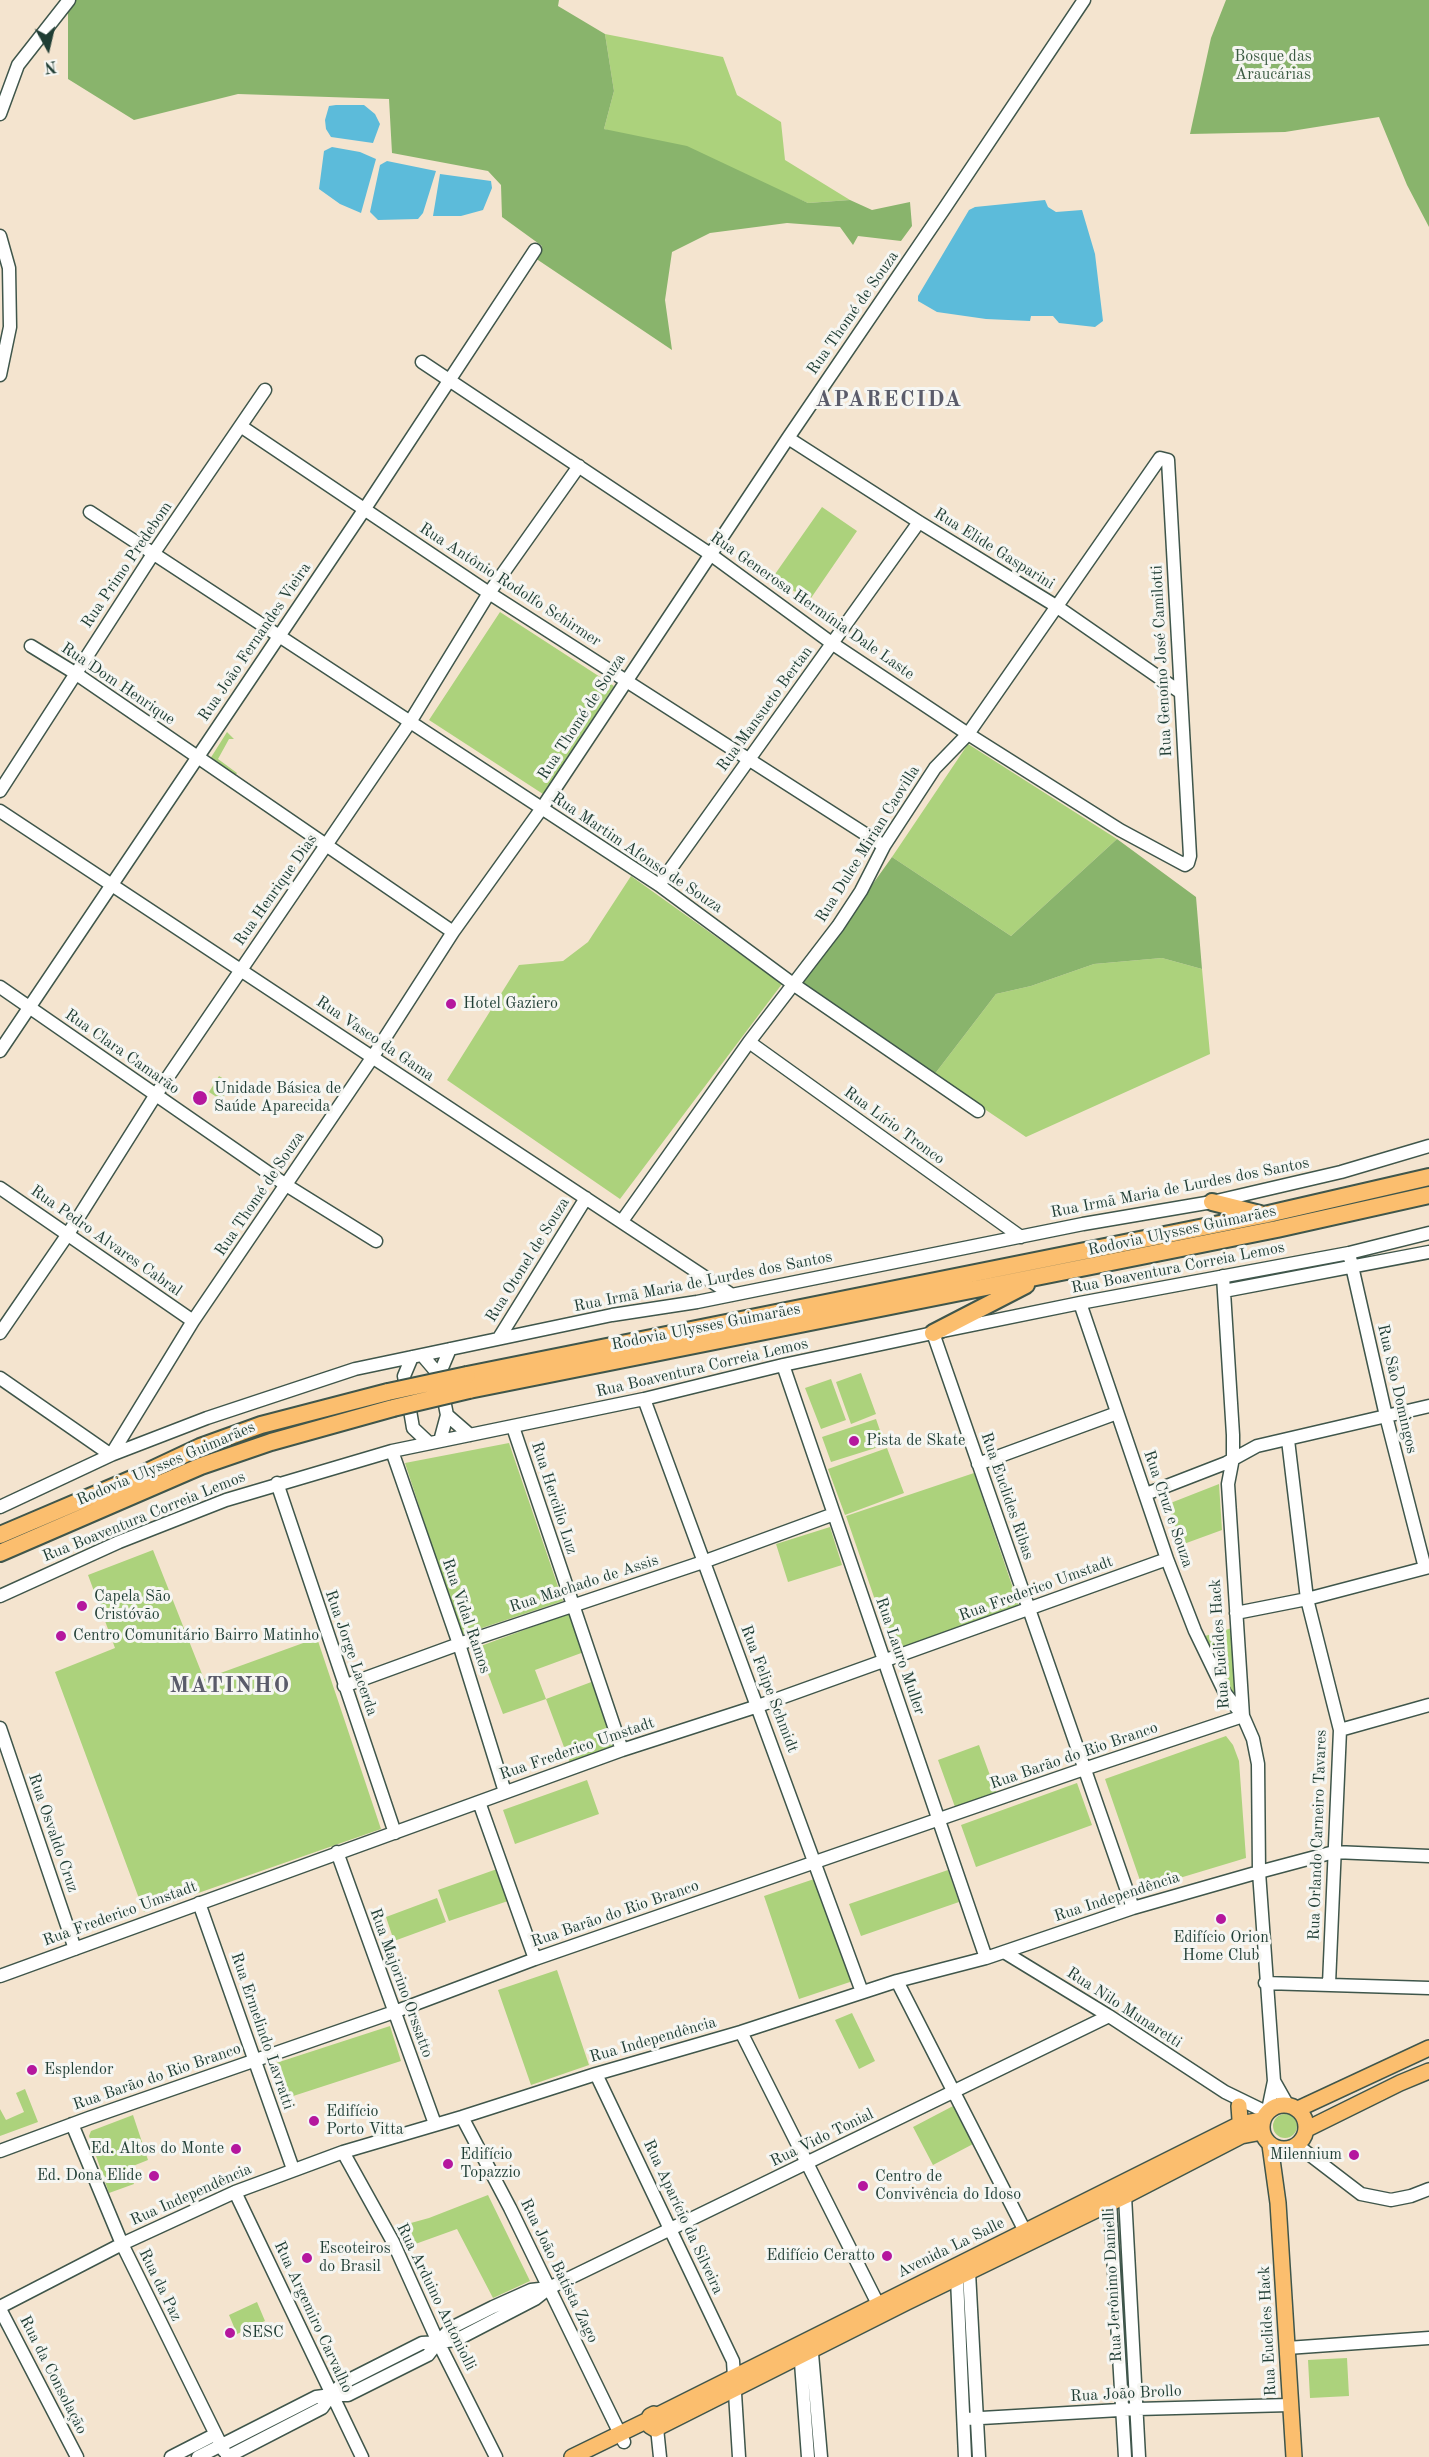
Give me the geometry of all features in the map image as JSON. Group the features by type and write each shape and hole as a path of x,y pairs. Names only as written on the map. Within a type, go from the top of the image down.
{"highway":[{"name":"Rodovia Ulysses Guimarães","path":"0,1535 200,1447 261,1425 391,1400 1264,1215 1429,1177"},
{"name":"Rodovia Ulysses Guimarães","path":"468,1383 1042,1276 1429,1195"},
{"path":"1212,1202 1264,1215"},
{"path":"933,1333 1042,1276"},
{"name":"Rodovia Ulysses Guimarães","path":"0,1553 201,1466 391,1400"}],"main road":[{"path":"1292,2107 1305,2118 1307,2129 1304,2137 1292,2147 1279,2149 1265,2123 1276,2106 1292,2107 1392,2066 1429,2048"},
{"path":"1392,2066 1400,2083"},
{"path":"1307,2129 1429,2071"},
{"path":"1239,2106 1240,2130"},
{"name":"Avenida La Salle","path":"572,2457 655,2423 1240,2130 1265,2123"},
{"name":"Rua Euclides Hack","path":"1265,2123 1278,2203 1293,2457"},
{"name":"Rua Euclides Hack","path":"1278,2203 1281,2167 1292,2147"},
{"name":"Avenida La Salle","path":"594,2457 622,2437"}],"street":[{"path":"0,114 18,65 69,0"},
{"name":"Rua Thomé de Souza","path":"111,1455 193,1321 372,1058 453,932 542,808 710,554 1084,0"},
{"path":"0,236 9,268 10,327 0,375"},
{"name":"Rua João Fernandes Vieira","path":"0,1051 364,510 535,250"},
{"name":"Rua Generosa Hermínia Dale Laste","path":"422,362 710,554 833,644 968,734 1120,830 1181,865 1188,863"},
{"name":"Rua Primo Predebom","path":"0,790 153,554 242,427 265,390"},
{"name":"Rua Antônio Rodolfo Schirmer","path":"242,427 489,593 884,846"},
{"name":"Rua Elide Gasparini","path":"788,438 1056,606 1180,692"},
{"name":"Rua Dulce Mirian Caovilla","path":"622,1221 749,1042 838,926 861,891 884,846 934,768 968,734 1160,458 1165,458"},
{"name":"Rua Genoíno José Camilotti","path":"1165,458 1168,460 1190,856 1188,863"},
{"name":"Rua Henrique Dias","path":"0,1333 68,1234 155,1096 410,722 489,593 579,465"},
{"name":"Rua Martim Afonso de Souza","path":"90,512 659,885 794,984 978,1110"},
{"name":"Rua Mansueto Bertan","path":"659,885 919,522"},
{"name":"Rua Dom Henrique","path":"31,646 453,932"},
{"name":"Rua Vasco da Gama","path":"0,811 732,1295"},
{"name":"Rua Clara Camarão","path":"0,987 286,1185 376,1241"},
{"name":"Rua Lírio Tronco","path":"749,1042 1021,1236"},
{"name":"Rua Irmã Maria de Lurdes dos Santos","path":"0,1507 111,1455 207,1418 355,1369 612,1315 732,1295 1021,1236 1212,1202 1341,1172 1429,1146"},
{"name":"Rua Pedro Alvares Cabral","path":"0,1188 193,1321"},
{"name":"Rua Otonel de Souza","path":"499,1338 586,1198"},
{"name":"Rua Boaventura Correia Lemos","path":"0,1596 140,1533 226,1500 277,1483 399,1450 644,1399 783,1365 933,1333 1349,1253 1429,1233"},
{"path":"1224,1291 1429,1252"},
{"name":"Rua São Domingos","path":"1349,1253 1386,1416 1427,1568"},
{"name":"Rua Euclides Hack","path":"1223,1276 1233,1458 1228,1484 1236,1613 1243,1716 1253,1739 1258,1764 1259,1872 1265,1983 1274,2081 1265,2123"},
{"name":"Rua Cruz e Souza","path":"1080,1303 1167,1559 1195,1631 1225,1694 1243,1716"},
{"name":"Rua Euclides Ribas","path":"933,1333 1133,1908"},
{"path":"413,1428 435,1442 447,1415 439,1375 450,1349"},
{"path":"404,1376 417,1356 439,1375"},
{"path":"386,1362 404,1376 413,1428 399,1450"},
{"name":"Rua Lauro Muller","path":"783,1365 986,1958"},
{"path":"0,1378 111,1455"},
{"name":"Rua Felipe Schmidt","path":"644,1399 862,1992"},
{"path":"1146,1494 1226,1463 1257,1446 1429,1406"},
{"path":"978,1464 1117,1413"},
{"path":"447,1415 470,1435"},
{"name":"Rua Hercilio Luz","path":"513,1427 622,1750"},
{"name":"Rua Orlando Carneiro Tavares","path":"1288,1440 1306,1599 1341,1730 1329,1984"},
{"name":"Rua Vidal Ramos","path":"399,1450 505,1792"},
{"name":"Rua Jorge Lacerda","path":"277,1483 395,1833"},
{"name":"Rua Machado de Assis","path":"344,1686 459,1644 703,1562 834,1514"},
{"name":"Rua Frederico Umstadt","path":"0,1976 622,1750 758,1707 1167,1559"},
{"path":"1236,1613 1306,1599 1427,1568"},
{"path":"1341,1730 1429,1705"},
{"name":"Rua Barão do Rio Branco","path":"0,2151 394,2012 535,1959 1243,1716"},
{"name":"Rua Osvaldo Cruz","path":"0,1729 75,1949"},
{"path":"479,1802 535,1959"},
{"name":"Rua Majorino Orssatto","path":"337,1852 435,2124"},
{"name":"Rua Independência","path":"0,2308 122,2244 235,2192 343,2152 741,2032 897,1981 986,1958 1133,1908 1259,1872 1334,1852 1429,1856"},
{"name":"Rua Ermelindo Lavratti","path":"199,1903 293,2169"},
{"name":"Rua Nilo Munaretti","path":"1004,1952 1109,2016 1225,2092 1265,2123"},
{"path":"897,1981 1028,2237"},
{"path":"1265,1983 1429,1988"},
{"name":"Rua Vido Tonial","path":"227,2457 322,2408 343,2383 385,2361 422,2343 456,2340 496,2313 535,2299 549,2288 1109,2016"},
{"path":"741,2032 881,2309"},
{"name":"Rua Aparício da Silveira","path":"596,2074 733,2361 739,2457"},
{"name":"Rua Euclides Hack","path":"1274,2081 1292,2107"},
{"name":"Rua Nilo Munaretti","path":"1225,2092 1239,2106 1265,2123"},
{"name":"Rua João Batista Zago","path":"462,2117 510,2208 622,2437"},
{"name":"Rua da Paz","path":"72,2124 122,2244 227,2457"},
{"path":"1292,2147 1361,2194 1391,2200 1429,2189"},
{"name":"Rua Arduino Antoniolli","path":"343,2152 393,2242 438,2342 496,2457"},
{"name":"Rua Jerônimo Danielli","path":"1122,2190 1130,2284 1139,2454"},
{"name":"Rua Argemiro Carvalho","path":"235,2192 362,2457"},
{"name":"Rua Jerônimo Danielli","path":"1108,2197 1125,2455"},
{"path":"960,2270 972,2327 979,2457"},
{"path":"960,2270 959,2328 965,2457"},
{"path":"1115,2285 1130,2284"},
{"name":"Rua da Consolação","path":"0,2308 76,2457"},
{"path":"959,2328 972,2327"},
{"path":"1287,2348 1429,2338"},
{"name":"Rua Vido Tonial","path":"217,2440 276,2417 316,2397 348,2395 428,2355 438,2342"},
{"path":"806,2348 814,2455"},
{"path":"1119,2351 1134,2349"},
{"path":"385,2361 391,2373"},
{"path":"961,2366 975,2365"},
{"name":"Rua João Brollo","path":"963,2419 1137,2409 1290,2405"},
{"path":"276,2417 282,2428"},
{"path":"655,2423 660,2457"},
{"path":"171,2457 217,2440"},
{"path":"198,2457 217,2440"},
{"path":"1125,2455 1139,2454"}],"green space":[{"path":"75,0 559,0 558,6 605,34 614,91 604,129 687,146 808,203 850,200 872,210 910,202 912,226 901,241 858,236 853,245 840,227 787,223 710,233 672,252 665,300 672,350 535,258 542,246 502,217 501,185 488,171 392,153 389,99 238,94 134,120 68,79 68,5"},
{"name":"Bosque das Araucárias","path":"1226,0 1429,0 1429,227 1407,185 1379,117 1285,132 1190,134 1211,38"},
{"path":"605,34 723,57 737,95 781,122 785,160 850,200 808,203 748,177 604,129 614,91"},
{"path":"822,507 857,531 809,601 773,577"},
{"path":"500,612 614,686 543,794 429,720"},
{"path":"227,732 234,739 229,739 218,759 237,773 235,776 210,759"},
{"path":"968,744 1117,839 1011,936 892,857"},
{"path":"1117,839 1196,897 1202,969 1162,958 1094,964 1031,986 996,994 934,1075 802,983 892,857 1011,936"},
{"path":"631,876 782,984 620,1199 447,1080 519,965 563,961 588,942"},
{"path":"1162,958 1202,969 1210,1054 1026,1137 934,1075 996,994 1031,986 1094,964"},
{"path":"219,1076 232,1084 221,1100 209,1092"},
{"path":"861,1373 876,1414 851,1424 836,1382"},
{"path":"831,1379 846,1420 821,1429 805,1388"},
{"name":"Pista de Skate","path":"876,1419 885,1445 831,1462 822,1437"},
{"path":"509,1443 563,1601 461,1635 405,1463"},
{"path":"887,1448 904,1493 845,1515 828,1469"},
{"path":"974,1473 1020,1609 893,1652 846,1516"},
{"path":"1219,1484 1222,1530 1181,1545 1168,1504"},
{"path":"830,1527 842,1565 788,1582 776,1544"},
{"path":"153,1550 204,1679 317,1638 381,1829 144,1912 55,1672 115,1648 88,1575"},
{"path":"570,1613 584,1652 535,1670 546,1699 503,1714 478,1647"},
{"path":"1232,1628 1240,1712 1205,1636"},
{"path":"594,1681 618,1746 570,1763 546,1699"},
{"path":"1226,1736 1233,1745 1239,1761 1246,1858 1143,1889 1105,1779"},
{"path":"979,1745 996,1792 955,1807 938,1760"},
{"path":"587,1780 599,1814 515,1844 503,1810"},
{"path":"1077,1783 1092,1825 976,1867 961,1825"},
{"path":"497,1869 508,1901 449,1921 438,1890"},
{"path":"948,1870 959,1902 861,1936 849,1904"},
{"path":"817,1878 853,1981 799,1999 764,1896"},
{"path":"437,1898 446,1922 394,1941 386,1917"},
{"path":"557,1970 589,2065 531,2085 498,1990"},
{"path":"852,2013 875,2061 859,2069 835,2020"},
{"path":"390,2026 401,2061 284,2099 273,2064"},
{"path":"25,2089 38,2122 0,2136 0,2109 6,2120 24,2112 16,2093"},
{"path":"955,2105 975,2143 933,2165 913,2127"},
{"path":"1285,2114 1294,2117 1297,2126 1294,2135 1285,2138 1276,2135 1273,2126 1276,2117"},
{"path":"133,2115 148,2160 128,2168 134,2184 109,2193 89,2136 91,2131"},
{"path":"488,2195 530,2281 493,2298 457,2229 407,2247 400,2226 429,2218"},
{"path":"257,2302 265,2321 237,2334 229,2315"},
{"path":"1347,2358 1349,2396 1310,2398 1308,2360"}],"water":[{"path":"364,105 375,114 380,124 373,143 331,137 326,129 325,120 329,106"},
{"path":"332,147 360,152 376,159 361,213 340,204 319,189 324,151"},
{"path":"387,161 436,171 423,213 418,219 378,220 370,212 380,165"},
{"path":"440,174 491,181 492,188 483,210 461,216 433,216"},
{"path":"1045,200 1048,207 1056,212 1082,210 1095,254 1103,321 1095,327 1059,323 1053,316 1031,316 1030,321 986,319 937,312 918,301 918,296 969,210 975,207"}],"place":[{"name":"Hotel Gaziero","path":"451,1004"},
{"name":"Unidade Básica de Saúde Aparecida","path":"200,1098"},
{"name":"Pista de Skate","path":"854,1441"},
{"name":"Capela São Cristóvão","path":"82,1606"},
{"name":"Centro Comunitário Bairro Matinho","path":"61,1636"},
{"name":"Edifício Orion Home Club","path":"1221,1919"},
{"name":"Esplendor","path":"32,2070"},
{"name":"Edifício Porto Vitta","path":"314,2121"},
{"name":"Ed. Altos do Monte","path":"236,2149"},
{"name":"Milennium","path":"1354,2155"},
{"name":"Edifício Topazzio","path":"448,2164"},
{"name":"Ed. Dona Elide","path":"154,2176"},
{"name":"Centro de Convivência do Idoso","path":"863,2186"},
{"name":"Edifício Ceratto","path":"887,2256"},
{"name":"Escoteiros do Brasil","path":"307,2258"},
{"name":"SESC","path":"230,2333"}],"district":[{"name":"APARECIDA","path":"889,400"},
{"name":"MATINHO","path":"230,1686"}]}
